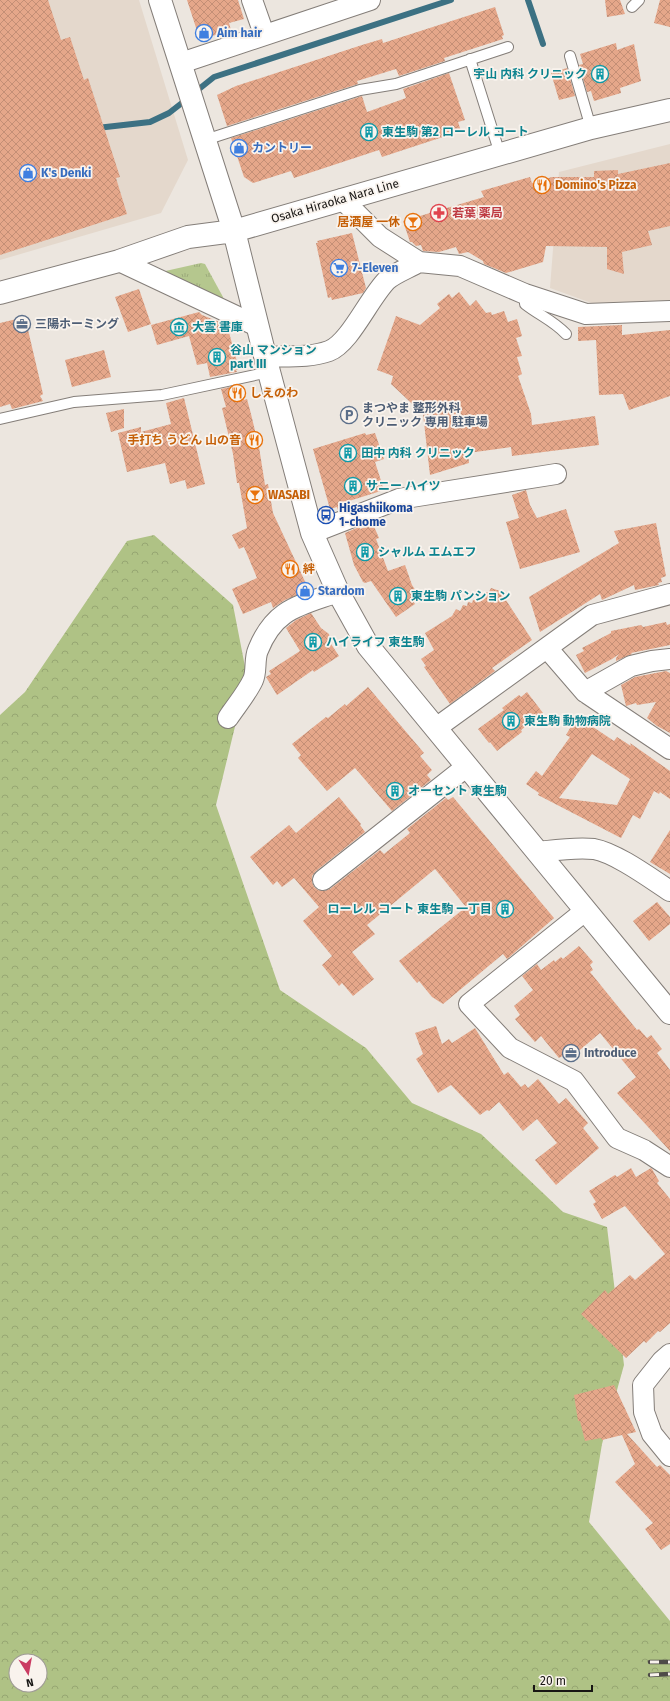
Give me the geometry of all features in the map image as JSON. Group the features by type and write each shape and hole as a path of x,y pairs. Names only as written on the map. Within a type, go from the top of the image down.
{"street":[{"path":"160,0 234,231 257,326 312,533 338,592 368,646 436,728 466,767 670,1013"},
{"path":"252,0 264,34"},
{"path":"181,63 264,34 370,0"},
{"name":"Osaka Hiraoka Nara Line","path":"0,293 118,261 188,237 234,231 342,198 591,128 670,110"},
{"path":"342,198 380,237 419,262 460,266 525,294 586,314 670,311"},
{"path":"118,261 257,326"},
{"path":"267,364 330,351 344,341 374,294 388,279 419,262"},
{"path":"312,533 399,499 556,474"},
{"path":"228,718 254,679 257,652 269,627 278,618 296,607 338,592"},
{"path":"436,728 592,614 670,594"},
{"path":"547,648 585,692 670,749"},
{"path":"585,692 631,666 652,661 670,659"},
{"path":"323,880 466,767"},
{"path":"538,852 594,849 613,856 670,891"},
{"path":"585,911 469,1004 510,1048 574,1081 617,1138 644,1150 670,1168"},
{"path":"670,1354 662,1361 643,1385 644,1412 652,1434 670,1456"}],"lane":[{"path":"205,140 360,90 396,84 508,48"},
{"path":"570,56 591,128"},
{"path":"470,60 500,154"},
{"path":"525,294 525,304 538,315 556,324 566,334"},
{"path":"0,419 74,402 162,395 267,364"}],"shaded area":[{"path":"0,0 139,0 188,160 161,213 0,260"},
{"path":"670,144 670,301 597,305 550,288 559,172"}],"green space":[{"path":"201,263 205,264 223,297 226,307 161,272"},
{"path":"154,535 233,605 247,677 216,805 280,990 366,1048 412,1103 481,1134 563,1212 607,1227 624,1365 602,1444 589,1522 670,1621 670,1701 0,1701 0,715 25,692 127,541"}],"building":[{"path":"0,0 48,0 61,40 70,37 84,80 88,78 120,177 116,178 127,214 0,255"},
{"path":"187,0 238,0 244,19 229,23 231,30 200,40"},
{"path":"605,0 620,0 625,14 607,17"},
{"path":"660,0 670,0 670,27 654,23"},
{"path":"495,7 504,35 502,36 503,39 444,58 445,61 399,76 396,69 357,81 358,84 227,126 217,95 236,86 362,45 382,39 383,43"},
{"path":"616,43 617,50 634,44 641,81 620,88 621,93 594,101 591,91 587,92 579,65 583,64 580,54"},
{"path":"567,68 575,96 559,100 551,73"},
{"name":"東生駒 第2 ローレル コート","path":"449,73 465,120 458,122 461,131 382,157 379,150 294,178 291,171 253,183 244,177 231,138 362,96 367,112 406,98 403,89"},
{"path":"670,163 670,226 648,231 652,245 622,252 624,274 607,269 607,247 546,246 543,262 506,273 484,264 483,261 468,252 459,254 456,247 439,252 423,251 421,245 416,246 410,242 403,221 484,197 481,191 530,177 532,183 552,177 594,177 594,171 618,170 618,174"},
{"name":"7-Eleven","path":"352,233 366,288 363,293 332,300 331,297 328,298 316,243 318,243 317,241"},
{"path":"139,289 151,324 128,332 115,297"},
{"path":"459,292 470,306 476,300 486,313 491,312 492,315 504,311 508,322 517,319 522,336 516,338 522,356 517,357 522,374 518,376 531,414 532,425 595,416 599,445 512,456 511,447 468,453 469,463 430,475 423,414 391,384 393,376 377,370 396,316 420,325 440,308 437,304 449,294 452,298"},
{"path":"199,312 202,315 227,325 239,369 236,370 237,372 210,377 207,363 197,365 189,336 157,345 151,325"},
{"path":"25,317 43,394 40,396 43,401 12,409 10,404 0,407 0,323"},
{"path":"622,325 622,335 670,330 670,396 629,410 623,394 599,395 596,340 578,341 578,327"},
{"path":"104,350 111,377 72,387 65,360"},
{"path":"240,385 244,400 247,399 251,414 259,447 265,485 268,484 273,513 309,590 285,600 273,608 271,602 243,614 232,589 257,578 244,547 239,549 232,535 247,528 239,483 237,483 233,454 222,408 226,407 221,389"},
{"path":"184,398 205,484 187,489 185,480 170,484 165,463 127,472 118,433 141,427 141,432 171,424 166,403"},
{"path":"124,409 124,428 111,432 106,413"},
{"path":"365,433 366,435 375,433 384,459 375,462 384,490 349,501 351,505 338,510 337,507 330,509 313,449"},
{"path":"526,490 530,505 537,518 566,509 580,552 520,569 506,522 519,518 512,495"},
{"path":"656,523 666,576 661,578 662,582 658,583 659,585 635,590 634,585 602,600 600,594 540,632 529,597 619,543 614,531"},
{"path":"373,524 379,538 376,539 388,571 405,565 412,585 416,591 413,593 416,599 413,601 415,604 396,617 371,581 365,583 363,582 354,565 345,533 359,527 360,529"},
{"path":"491,588 500,591 532,640 492,668 495,671 450,704 424,667 426,666 421,659 434,650 425,633 452,616 456,609 460,611 463,605 467,606 468,602 472,603 473,600 477,600 478,596 482,596 484,592 489,592"},
{"path":"311,613 321,628 329,634 331,644 339,656 314,672 313,670 277,695 266,677 271,674 269,671 300,651 286,628 296,620"},
{"path":"666,622 667,625 670,624 670,645 631,653 632,654 616,661 619,654 585,673 576,655 584,651 582,648 611,633 611,631 641,625 643,627"},
{"path":"666,671 670,673 670,733 657,726 647,718 656,702 637,705 636,703 626,706 621,685 635,677"},
{"name":"オーセント 東生駒","path":"368,687 424,753 420,756 432,770 427,775 431,780 392,811 355,768 327,791 298,758 301,755 292,744 326,717 328,718 345,704 346,706"},
{"name":"東生駒 動物病院","path":"527,692 543,713 521,730 522,732 497,751 478,729 504,710 502,708 519,695 521,697"},
{"path":"581,719 614,741 617,737 631,746 630,743 670,771 670,799 660,792 659,794 654,791 640,819 633,815 621,838 538,795 539,793 526,784 536,771 542,776 570,737 566,735 573,723 578,723","holes":["592,754 630,779 617,805 559,798"]},
{"name":"ローレル コート 東生駒 一丁目","path":"339,797 361,824 360,825 365,832 316,871 312,876 312,882 314,887 318,890 324,891 330,889 380,850 384,854 410,833 407,829 446,798 448,800 453,797 554,918 507,959 503,954 443,1004 432,997 419,981 417,983 399,961 466,907 435,869 367,925 375,934 352,952 374,979 353,996 342,983 339,986 322,965 332,956 303,921 319,907 294,878 282,887 277,881 273,885 250,857 289,825 296,833"},
{"path":"670,830 670,874 650,862"},
{"path":"657,902 670,917 670,924 649,941 633,921"},
{"path":"579,946 593,962 590,965 593,970 590,972 637,1030 639,1029 647,1038 651,1035 662,1049 657,1053 670,1070 670,1151 617,1093 636,1077 600,1033 568,1060 564,1055 559,1058 541,1036 535,1042 515,1019 520,1015 514,1006 533,990 522,976 537,964 541,970 554,960 555,962 561,957 563,959"},
{"path":"436,1026 442,1044 449,1039 452,1043 475,1028 504,1075 508,1072 521,1087 525,1084 528,1088 538,1079 559,1104 566,1098 588,1123 583,1128 599,1148 556,1185 535,1160 557,1143 537,1119 523,1131 499,1102 489,1111 487,1110 480,1115 451,1085 438,1093 416,1059 423,1054 415,1033"},
{"path":"631,1168 636,1177 651,1168 659,1181 657,1183 670,1199 670,1323 660,1332 658,1331 646,1343 644,1341 626,1358 581,1314 605,1290 608,1294 630,1275 635,1280 665,1254 625,1206 602,1219 593,1204 596,1202 589,1191 615,1175 617,1177"},
{"path":"614,1385 636,1432 627,1434 657,1467 660,1465 670,1475 670,1544 661,1550 645,1529 653,1523 615,1482 635,1464 622,1435 602,1440 601,1438 585,1441 580,1421 578,1421 574,1395"}],"waterway":[{"path":"194,93 214,77 451,0"},
{"path":"528,0 543,44"},
{"path":"97,128 150,122 169,113 187,99"}],"railway":[{"path":"650,1662 670,1662"},
{"path":"650,1675 670,1674"}],"place":[{"name":"Aim hair","path":"204,33"},
{"name":"宇山 内科 クリニック","path":"600,74"},
{"name":"東生駒 第2 ローレル コート","path":"369,132"},
{"name":"カントリー","path":"239,148"},
{"name":"K's Denki","path":"28,173"},
{"name":"Domino's Pizza","path":"542,185"},
{"name":"若葉 薬局","path":"439,213"},
{"name":"居酒屋 一休","path":"413,222"},
{"name":"7-Eleven","path":"339,268"},
{"name":"三陽ホーミング","path":"22,324"},
{"name":"大雲 書庫","path":"179,327"},
{"name":"谷山 マンション part III","path":"217,357"},
{"name":"しえのわ","path":"237,393"},
{"name":"まつやま 整形外科 クリニック 専用 駐車場","path":"349,415"},
{"name":"手打ち うどん 山の音","path":"254,440"},
{"name":"田中 内科 クリニック","path":"348,453"},
{"name":"サニー ハイツ","path":"353,486"},
{"name":"WASABI","path":"255,495"},
{"name":"Higashiikoma 1-chome","path":"326,515"},
{"name":"シャルム エムエフ","path":"365,552"},
{"name":"絆","path":"290,569"},
{"name":"Stardom","path":"305,591"},
{"name":"東生駒 パンション","path":"398,596"},
{"name":"ハイライフ 東生駒","path":"313,642"},
{"name":"東生駒 動物病院","path":"511,721"},
{"name":"オーセント 東生駒","path":"395,791"},
{"name":"ローレル コート 東生駒 一丁目","path":"505,909"},
{"name":"Introduce","path":"571,1053"}]}
